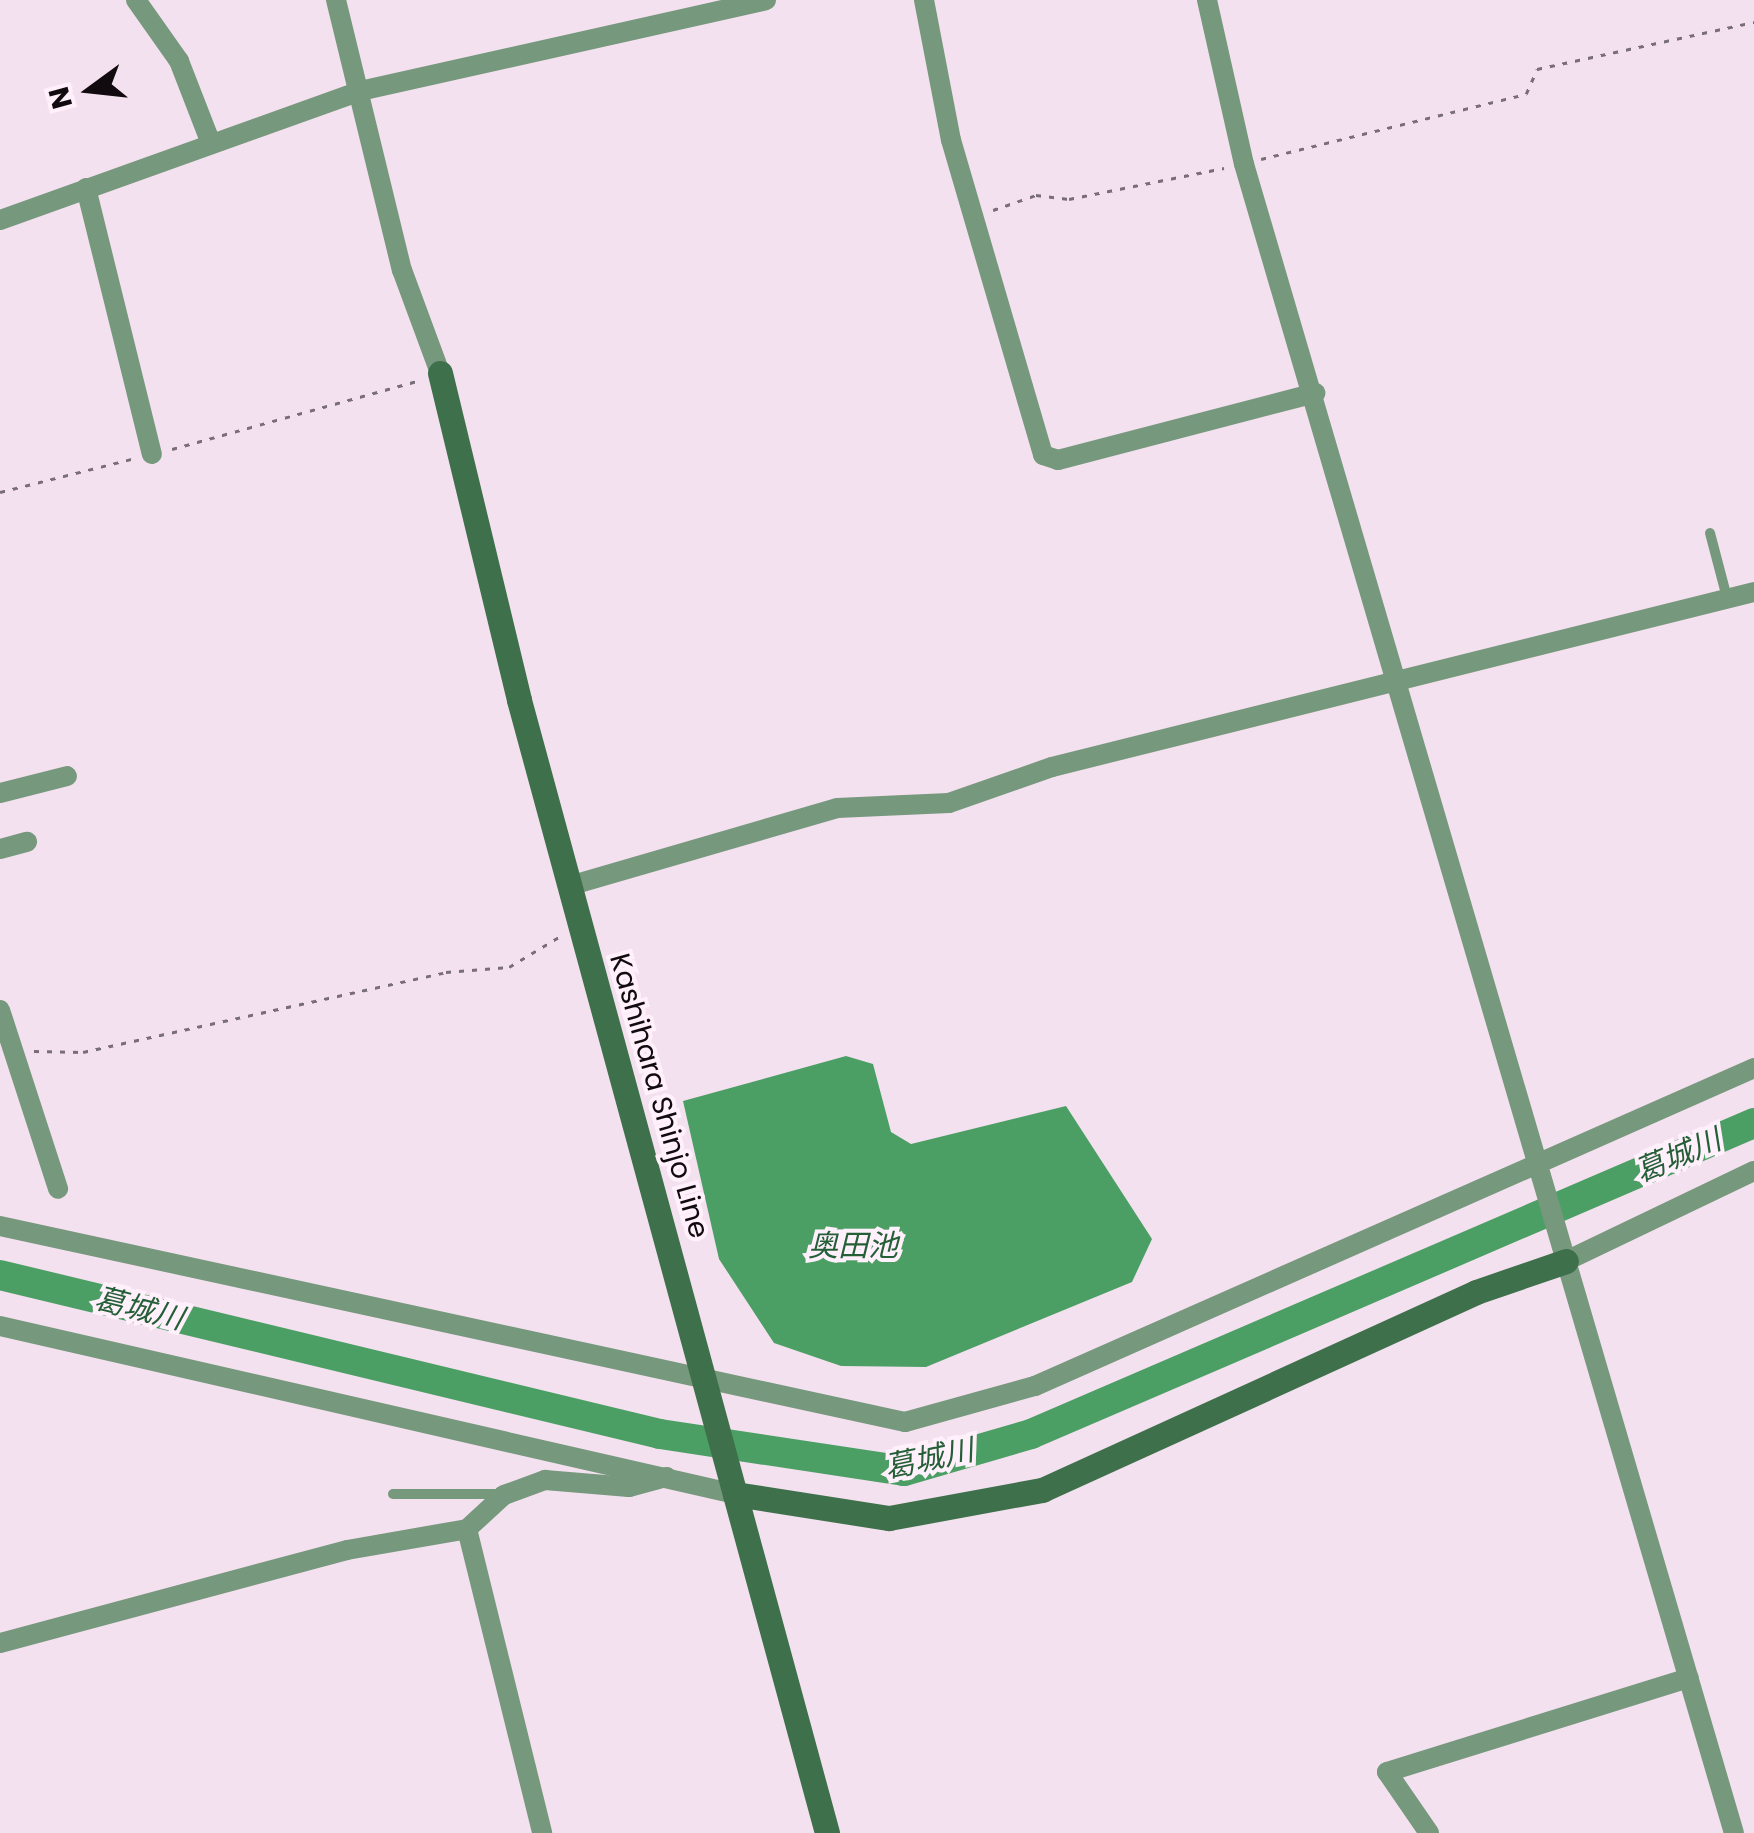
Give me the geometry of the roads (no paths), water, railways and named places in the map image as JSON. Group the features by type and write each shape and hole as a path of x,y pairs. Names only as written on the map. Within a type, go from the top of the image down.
{"main road":[{"name":"Kashihara Shinjo Line","path":"440,374 570,886 827,1833"},
{"path":"733,1488 889,1518 1042,1490 1564,1254"}],"street":[{"path":"136,0 179,61 210,141"},
{"path":"336,0 402,270 440,374"},
{"path":"0,220 210,141 360,91 766,0"},
{"path":"924,0 973,218 1044,456 1058,460 1314,393"},
{"path":"1207,0 1244,164 1734,1833"},
{"path":"86,188 152,454"},
{"path":"570,886 837,808 949,803 1395,681 1754,592"},
{"path":"0,794 67,776"},
{"path":"0,850 27,842"},
{"path":"0,1010 7,1042 58,1189"},
{"path":"0,1226 706,1385 906,1422 940,1417 1035,1386 1754,1068"},
{"path":"1564,1254 1754,1171"},
{"path":"0,1326 733,1488"},
{"path":"0,1643 347,1550 467,1528 504,1495 545,1480 629,1488 669,1476"},
{"path":"467,1528 542,1833"},
{"path":"1429,1833 1387,1772 1689,1678"}],"lane":[{"path":"1710,533 1727,599"},
{"path":"392,1494 504,1495"}],"water":[{"name":"奥田池","path":"846,1056 873,1064 891,1132 911,1144 1066,1106 1152,1239 1132,1282 926,1367 841,1366 774,1343 719,1259 683,1101"}],"waterway":[{"name":"葛城川","path":"0,1275 660,1434 904,1471 1031,1434 1754,1123"}]}
